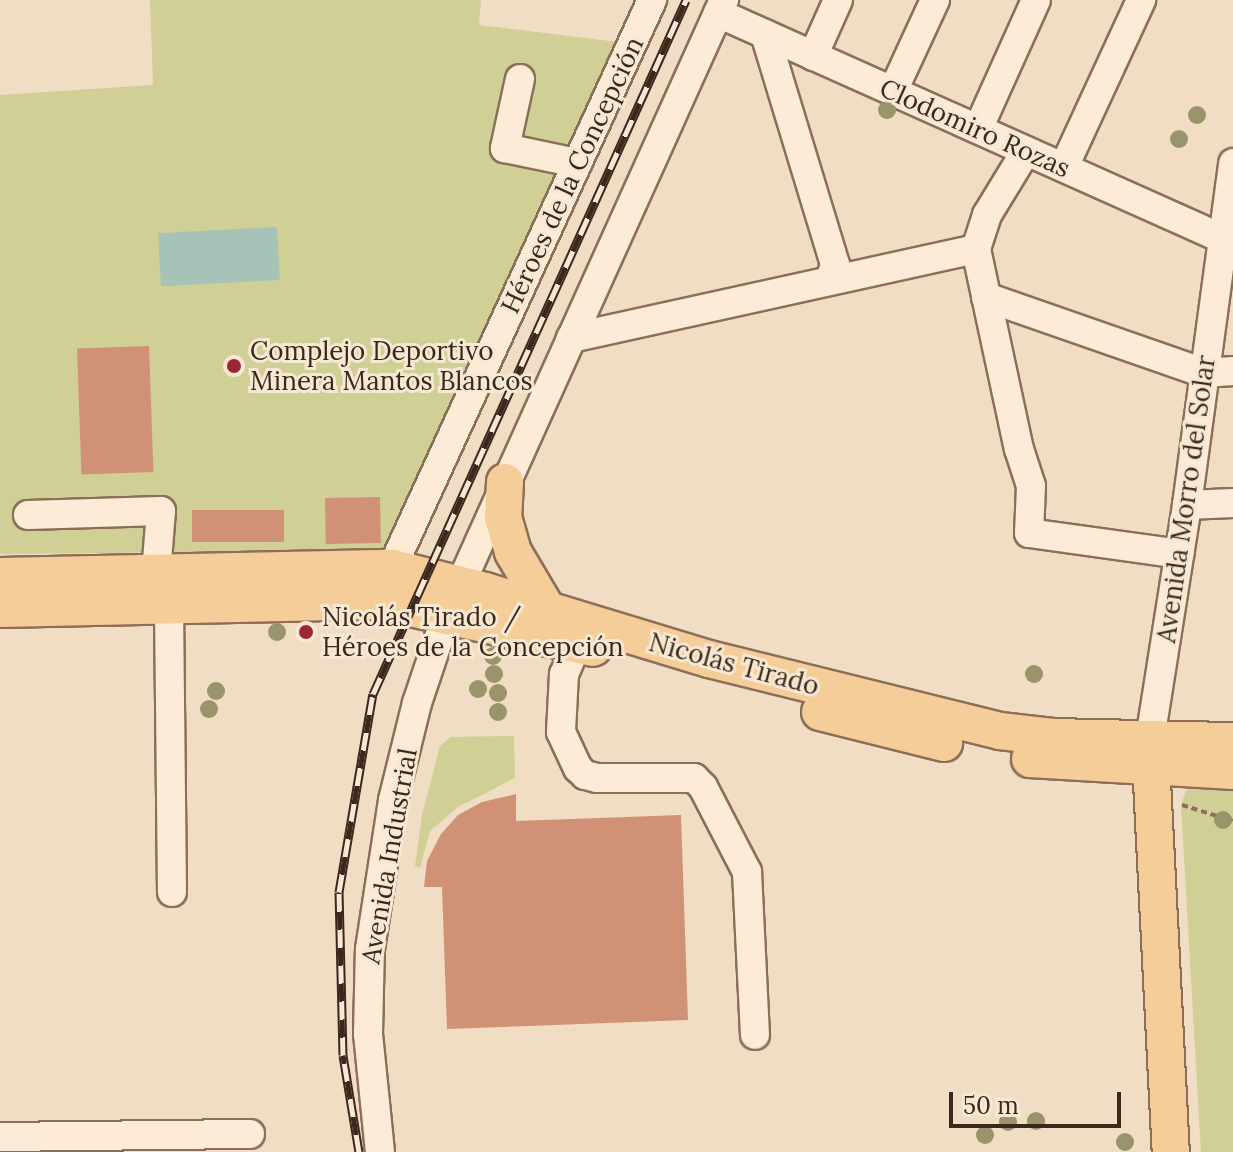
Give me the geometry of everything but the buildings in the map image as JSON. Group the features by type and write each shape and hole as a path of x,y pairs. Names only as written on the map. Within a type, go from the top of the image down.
{"main road":[{"path":"505,482 503,517 513,552 548,611"},
{"name":"Nicolás Tirado","path":"0,609 162,589 392,568 454,599 577,644 869,727 1039,760 1233,771"},
{"name":"Nicolás Tirado","path":"0,576 378,601 454,599 548,611 709,659 1000,731 1053,737 1151,767 1233,741"},
{"path":"1151,767 1171,1152"}],"street":[{"name":"Héroes de la Concepción","path":"392,568 652,0"},
{"path":"813,56 838,0"},
{"path":"893,91 935,0"},
{"path":"978,129 1036,0"},
{"path":"1064,167 1141,0"},
{"path":"505,482 721,6"},
{"name":"Clodomiro Rozas","path":"721,6 765,34 1227,238"},
{"path":"765,34 835,264 830,280"},
{"path":"520,79 505,148 577,163"},
{"path":"1026,151 987,215 976,249 1019,449 1031,486 1029,533 1180,554"},
{"name":"Avenida Morro del Solar","path":"1151,767 1204,373 1227,238 1233,163"},
{"path":"571,338 976,249"},
{"path":"986,297 1204,373 1233,371"},
{"name":"Avenida Industrial","path":"380,1152 368,1034 370,949 393,800 417,703 454,599 505,482"},
{"path":"1187,505 1233,503"},
{"path":"28,515 161,511 172,892"},
{"path":"577,644 564,674 561,732 578,768 585,775 597,778 694,778 703,787 747,872 755,1035"},
{"path":"0,1137 250,1134"}],"path":[{"path":"1151,767 1233,821"}],"green space":[{"name":"Complejo Deportivo Minera Mantos Blancos","path":"150,0 481,0 479,25 618,42 384,550 0,554 0,95 153,85"},
{"path":"514,736 515,778 458,807 430,831 420,868 415,866 422,815 440,746 451,737"},
{"path":"1195,786 1233,788 1233,1152 1201,1152 1181,805 1186,791"}],"shaded area":[{"path":"277,227 280,280 161,286 158,233"}],"railway":[{"path":"359,1152 343,1055 339,892 373,694 686,0"}],"place":[{"name":"Complejo Deportivo Minera Mantos Blancos","path":"234,366"},
{"name":"Nicolás Tirado / Héroes de la Concepción","path":"306,632"}]}
